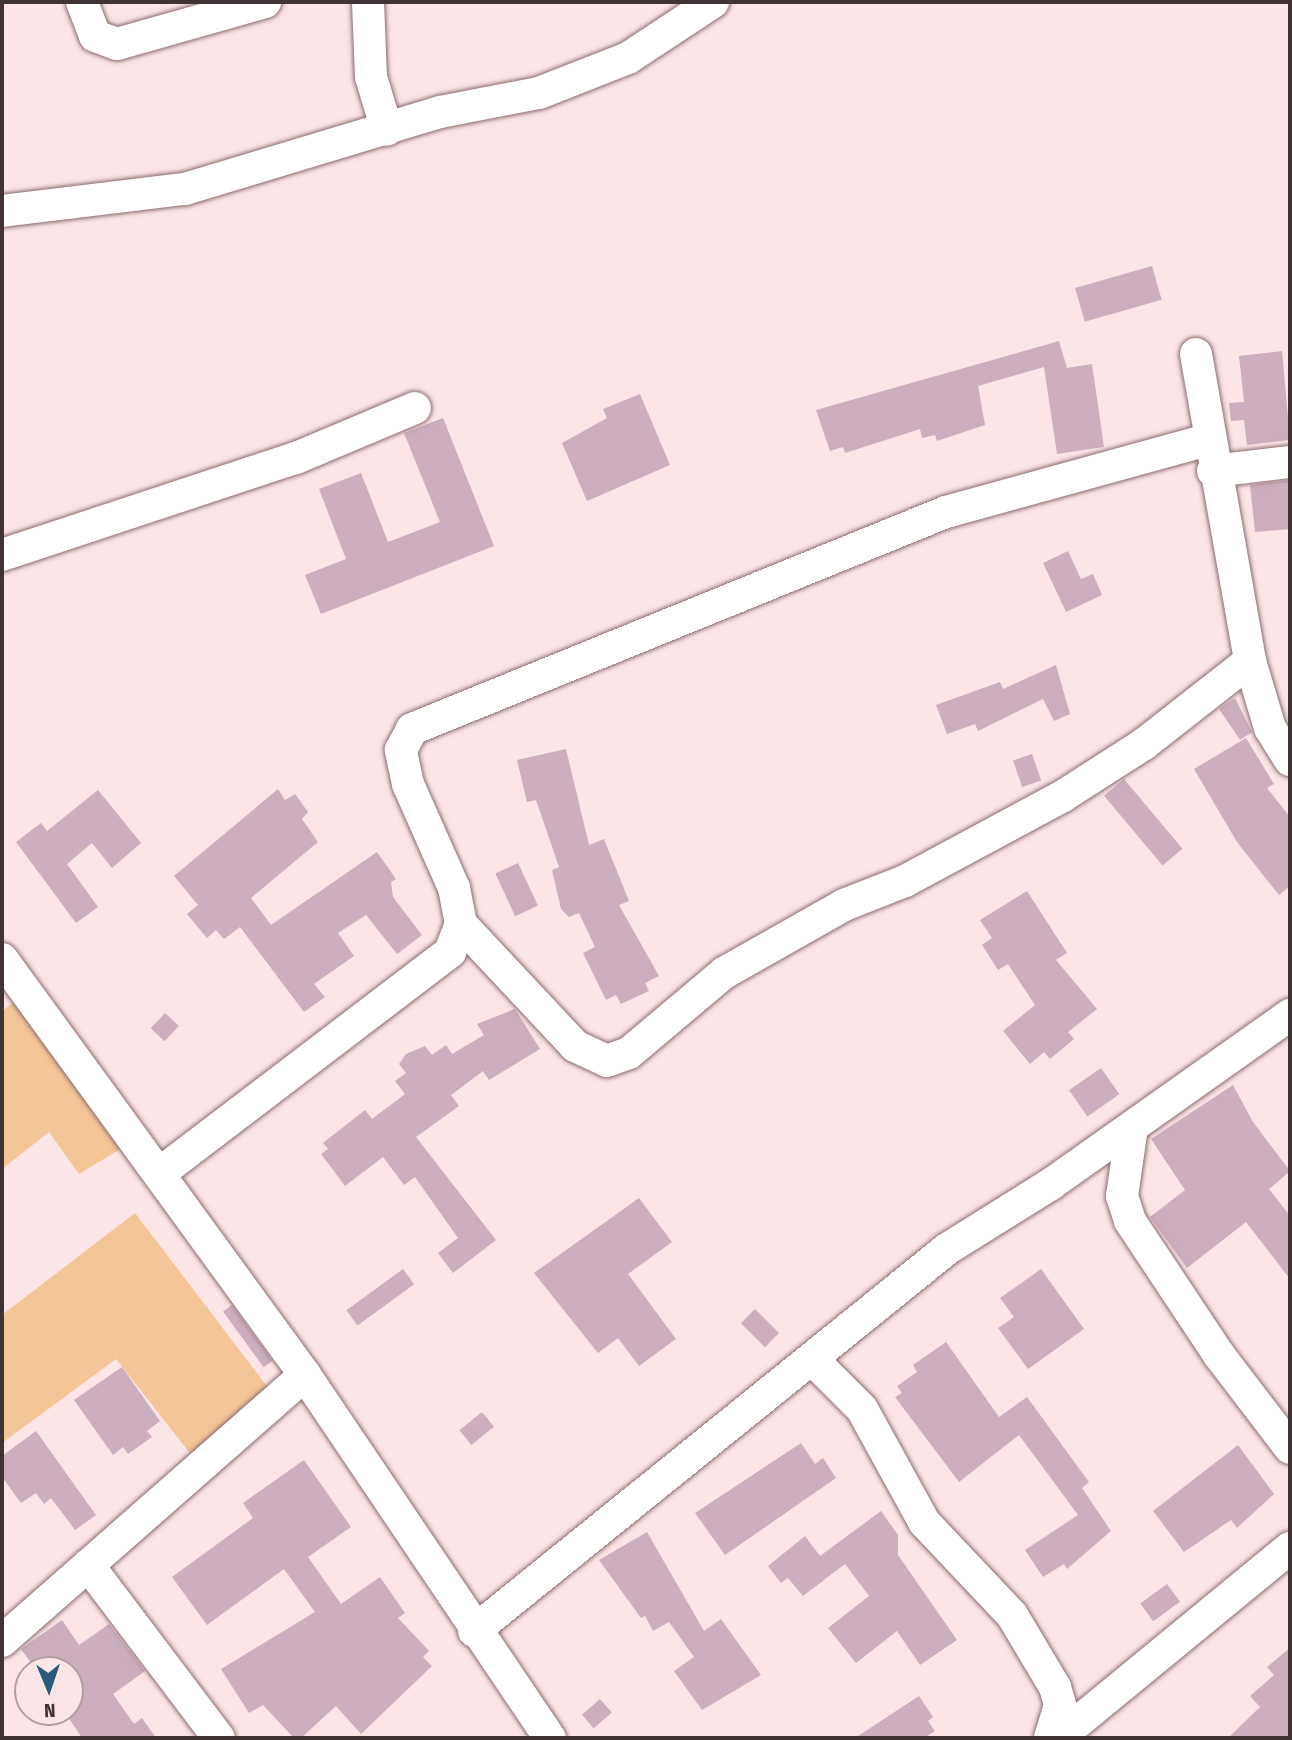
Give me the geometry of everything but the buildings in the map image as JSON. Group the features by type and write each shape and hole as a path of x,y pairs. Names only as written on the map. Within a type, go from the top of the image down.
{"street":[{"path":"82,2 95,36 117,44 265,2"},
{"path":"368,2 371,77 387,131"},
{"path":"2,211 185,188 387,131 440,112 539,93 628,58 713,2"},
{"path":"1196,354 1207,440 1250,661 1270,728 1290,760"},
{"path":"2,555 296,458 415,408"},
{"path":"160,1173 450,953 461,924 454,888 408,784 401,750 412,729 946,512 1207,440"},
{"path":"1213,471 1290,462"},
{"path":"461,924 575,1046 607,1061 629,1054 724,973 844,905 905,881 1063,796 1144,744 1250,661"},
{"path":"2,959 305,1375 474,1631 550,1738"},
{"path":"474,1631 815,1362 947,1249 1132,1127 1290,1014"},
{"path":"1132,1127 1122,1177 1130,1221 1219,1355 1290,1447"},
{"path":"815,1362 862,1409 924,1522 1012,1615 1055,1687 1060,1705 1050,1738"},
{"path":"2,1641 305,1375"},
{"path":"1050,1738 1290,1548"},
{"path":"88,1565 219,1738"},
{"path":"1055,1687 1087,1694 1115,1689"}],"shaded area":[{"path":"20,998 132,1142 79,1174 49,1132 2,1169 2,1011"},
{"path":"135,1213 276,1398 193,1457 116,1359 2,1443 2,1315"}]}
